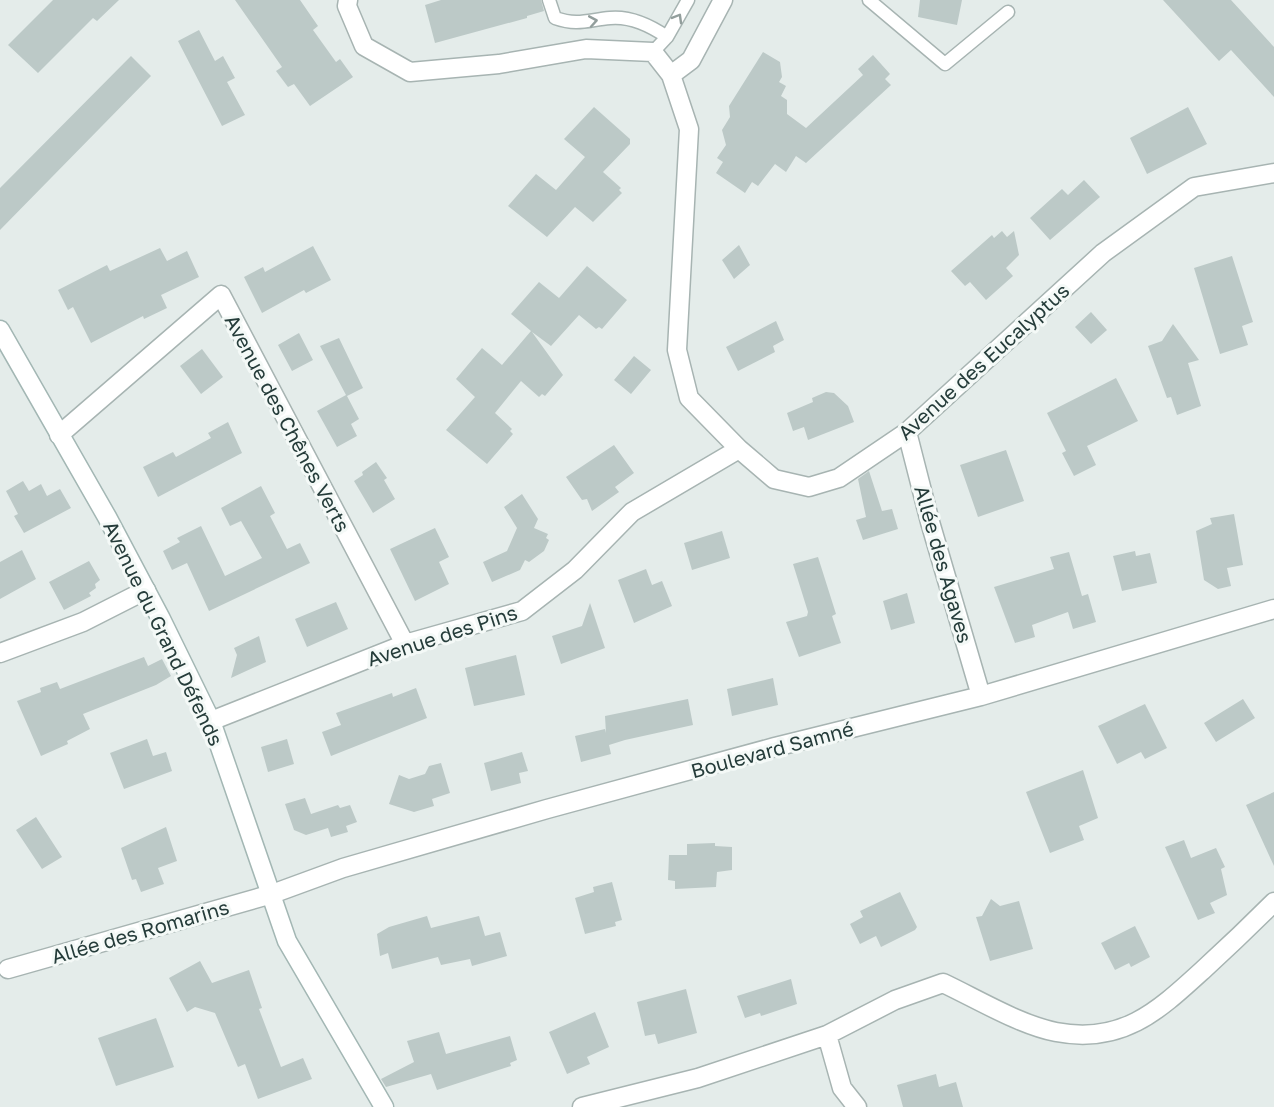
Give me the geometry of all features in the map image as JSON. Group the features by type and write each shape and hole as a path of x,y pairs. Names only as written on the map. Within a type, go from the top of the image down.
{"street":[{"path":"348,0 347,6 364,46 410,72 499,64 586,49 652,52"},
{"path":"671,75 691,60 723,0"},
{"name":"Avenue des Eucalyptus","path":"652,52 671,75 689,129 677,350 689,398 774,479 809,487 839,477 908,432 1102,253 1194,187 1274,173"},
{"name":"Avenue des Chênes Verts","path":"59,435 220,295 405,644"},
{"name":"Avenue du Grand Défends","path":"0,330 146,590 211,721 287,941 384,1107"},
{"name":"Allée des Agaves","path":"908,432 930,522 981,696"},
{"name":"Avenue des Pins","path":"211,721 405,644 522,611 575,570 632,512 740,449"},
{"path":"0,653 83,622 146,590"},
{"name":"Boulevard Samné","path":"272,894 343,868 547,809 775,747 981,696 1274,609"},
{"name":"Allée des Romarins","path":"8,969 272,894"},
{"path":"582,1107 698,1078 827,1035 895,1000 943,983 1038,1027 1055,1032 1089,1035 1130,1026 1166,1004 1274,902"},
{"path":"827,1035 842,1088 857,1107"}],"lane":[{"path":"549,0 555,18 572,24 612,17 634,20 667,37"},
{"path":"652,52 667,37 688,0"},
{"path":"869,0 945,64 1008,12"}],"building":[{"path":"53,0 119,0 97,21 93,18 38,73 8,45"},
{"path":"235,0 300,0 318,26 313,30 336,62 340,59 353,77 310,106 294,84 288,87 276,71 282,67"},
{"path":"441,0 541,0 544,11 527,16 527,18 435,43 425,5"},
{"path":"920,0 962,0 957,25 918,17"},
{"path":"1163,0 1231,0 1274,47 1274,97 1231,50 1219,61"},
{"path":"199,30 215,61 223,56 235,78 227,82 245,115 222,126 178,41"},
{"path":"763,52 780,62 782,77 779,82 786,86 781,96 787,100 787,114 806,128 863,75 858,69 873,55 890,74 885,79 891,85 806,163 796,156 786,172 775,164 758,186 752,182 745,193 716,173 723,162 717,158 726,145 722,130 730,117 729,106"},
{"path":"131,56 151,76 0,230 0,188"},
{"path":"594,107 630,139 630,144 603,172 621,188 619,190 622,193 593,222 575,207 547,237 508,206 536,174 556,190 585,157 564,139"},
{"path":"1188,107 1207,144 1147,174 1130,138"},
{"path":"1084,180 1100,197 1050,240 1030,218 1062,189 1068,195"},
{"path":"1002,231 1007,237 1014,231 1019,255 1006,268 1013,276 986,300 970,282 965,286 951,271 992,235 994,238"},
{"path":"739,245 750,265 734,279 722,260"},
{"path":"313,246 331,280 306,293 304,290 262,313 244,277 263,267 265,272"},
{"path":"160,248 167,261 187,251 199,277 161,295 167,308 144,319 143,316 91,343 73,307 68,310 58,290 107,265 110,271"},
{"path":"1232,256 1253,322 1242,326 1248,345 1220,354 1194,268"},
{"path":"587,266 627,300 602,329 599,327 596,329 579,315 551,346 532,332 563,375 545,396 542,394 539,397 521,381 495,413 512,429 510,431 513,434 487,464 446,430 475,397 456,379 482,348 502,365 531,331 511,314 539,282 559,298"},
{"path":"1091,312 1107,330 1091,344 1075,327"},
{"path":"776,321 784,340 773,346 775,352 738,371 726,347"},
{"path":"1173,324 1199,360 1188,363 1201,406 1177,415 1171,397 1167,398 1148,346 1162,341"},
{"path":"299,333 313,360 292,371 278,345"},
{"path":"339,338 363,388 347,396 359,419 351,424 357,436 337,447 317,411 346,395 320,346"},
{"path":"202,349 223,377 201,394 180,366"},
{"path":"634,356 651,370 631,394 614,380"},
{"path":"1116,378 1138,421 1087,446 1096,465 1074,476 1062,453 1066,451 1047,413"},
{"path":"826,392 834,393 848,406 854,422 808,440 804,427 793,431 787,413 813,402 812,398"},
{"path":"228,422 242,453 158,497 143,467 173,452 176,457 211,438 208,433"},
{"path":"614,445 634,473 615,487 619,492 592,511 587,499 582,500 566,477"},
{"path":"1006,450 1024,501 978,517 960,465"},
{"path":"376,462 387,478 384,480 395,499 373,513 354,481"},
{"path":"869,471 882,511 892,509 898,529 863,540 856,520 866,517 858,479"},
{"path":"23,481 29,491 41,484 47,496 60,489 71,508 24,533 14,516 18,514 6,491"},
{"path":"261,486 275,513 270,516 287,549 300,543 310,563 209,611 187,563 172,570 163,551 180,542 177,538 201,526 225,576 262,558 241,521 230,526 221,508"},
{"path":"522,494 538,519 534,528 548,534 546,538 549,540 544,551 529,562 525,560 520,570 492,582 483,562 507,551 517,528 504,507"},
{"path":"1234,514 1243,565 1227,568 1231,586 1218,589 1204,580 1196,531 1212,524 1210,518"},
{"path":"435,528 449,557 439,562 449,584 415,601 390,549"},
{"path":"722,531 730,558 692,570 684,543"},
{"path":"22,550 36,579 0,599 0,562"},
{"path":"1135,551 1136,556 1150,553 1157,583 1122,591 1113,556"},
{"path":"1069,552 1082,596 1088,594 1096,622 1073,629 1068,612 1032,625 1035,637 1015,643 994,587 1054,569 1050,557"},
{"path":"818,557 836,614 832,616 841,643 799,657 786,622 807,616 808,612 793,564"},
{"path":"89,561 100,580 95,584 96,588 89,593 91,596 64,610 49,582"},
{"path":"646,569 652,585 662,581 672,606 634,623 618,580"},
{"path":"907,593 915,623 891,630 883,601"},
{"path":"336,602 348,629 307,647 295,619"},
{"path":"590,603 605,648 561,664 552,636 582,626"},
{"path":"259,636 266,662 231,678 237,655 234,648"},
{"path":"516,655 525,695 474,706 465,668"},
{"path":"144,657 148,666 162,659 171,676 156,685 83,714 90,729 67,741 68,744 41,756 17,701 41,692 40,688 57,682 60,689"},
{"path":"773,678 778,705 732,716 727,689"},
{"path":"416,688 427,718 331,756 322,732 341,725 336,713 392,693 393,697"},
{"path":"688,699 693,725 609,745 611,754 581,762 575,736 605,729 606,733 605,716"},
{"path":"1243,699 1255,718 1216,742 1204,723"},
{"path":"1145,704 1167,748 1145,759 1141,752 1117,764 1098,726"},
{"path":"147,739 153,756 166,752 172,771 124,789 110,753"},
{"path":"287,739 294,764 268,772 261,747"},
{"path":"522,752 528,771 519,773 521,783 491,791 484,763"},
{"path":"441,763 450,793 432,799 434,806 414,812 389,804 399,775 409,779 425,774 429,766"},
{"path":"1083,770 1098,818 1079,826 1084,840 1050,853 1026,792"},
{"path":"1274,792 1274,866 1246,805"},
{"path":"305,798 311,814 338,805 340,808 350,805 357,822 346,826 348,832 331,837 328,828 306,835 294,830 285,804"},
{"path":"36,817 62,857 42,869 16,830"},
{"path":"166,827 177,861 158,868 164,884 141,892 136,879 132,880 121,848"},
{"path":"1184,840 1191,858 1216,848 1225,867 1221,869 1227,895 1210,903 1215,913 1198,920 1165,847"},
{"path":"715,843 715,846 732,847 732,870 717,872 716,887 675,889 675,881 668,880 669,855 687,855 687,844"},
{"path":"612,882 622,920 615,922 616,926 585,934 575,898 594,892 593,887"},
{"path":"900,892 917,927 915,930 881,947 876,936 860,944 850,924 863,917 860,911"},
{"path":"991,899 1000,906 1019,901 1033,949 990,961 976,917 982,916"},
{"path":"427,916 431,928 479,916 485,936 500,932 507,956 472,966 470,959 441,965 438,957 392,969 388,953 380,956 377,934 389,927"},
{"path":"1135,926 1150,957 1131,967 1129,963 1115,970 1101,943"},
{"path":"200,961 212,983 249,970 262,1008 259,1009 281,1067 303,1058 312,1079 258,1099 245,1064 238,1067 215,1013 195,1007 187,1012 169,978"},
{"path":"791,979 797,1004 761,1016 760,1013 745,1018 737,996"},
{"path":"686,989 697,1033 658,1044 655,1034 645,1036 637,1002"},
{"path":"595,1012 609,1047 587,1057 590,1064 567,1074 549,1032"},
{"path":"156,1018 174,1067 116,1086 98,1038"},
{"path":"439,1032 446,1054 510,1036 517,1060 510,1063 511,1066 437,1090 431,1074 386,1087 381,1079 414,1062 407,1041"},
{"path":"936,1074 939,1087 956,1082 963,1107 903,1107 897,1085"}]}
